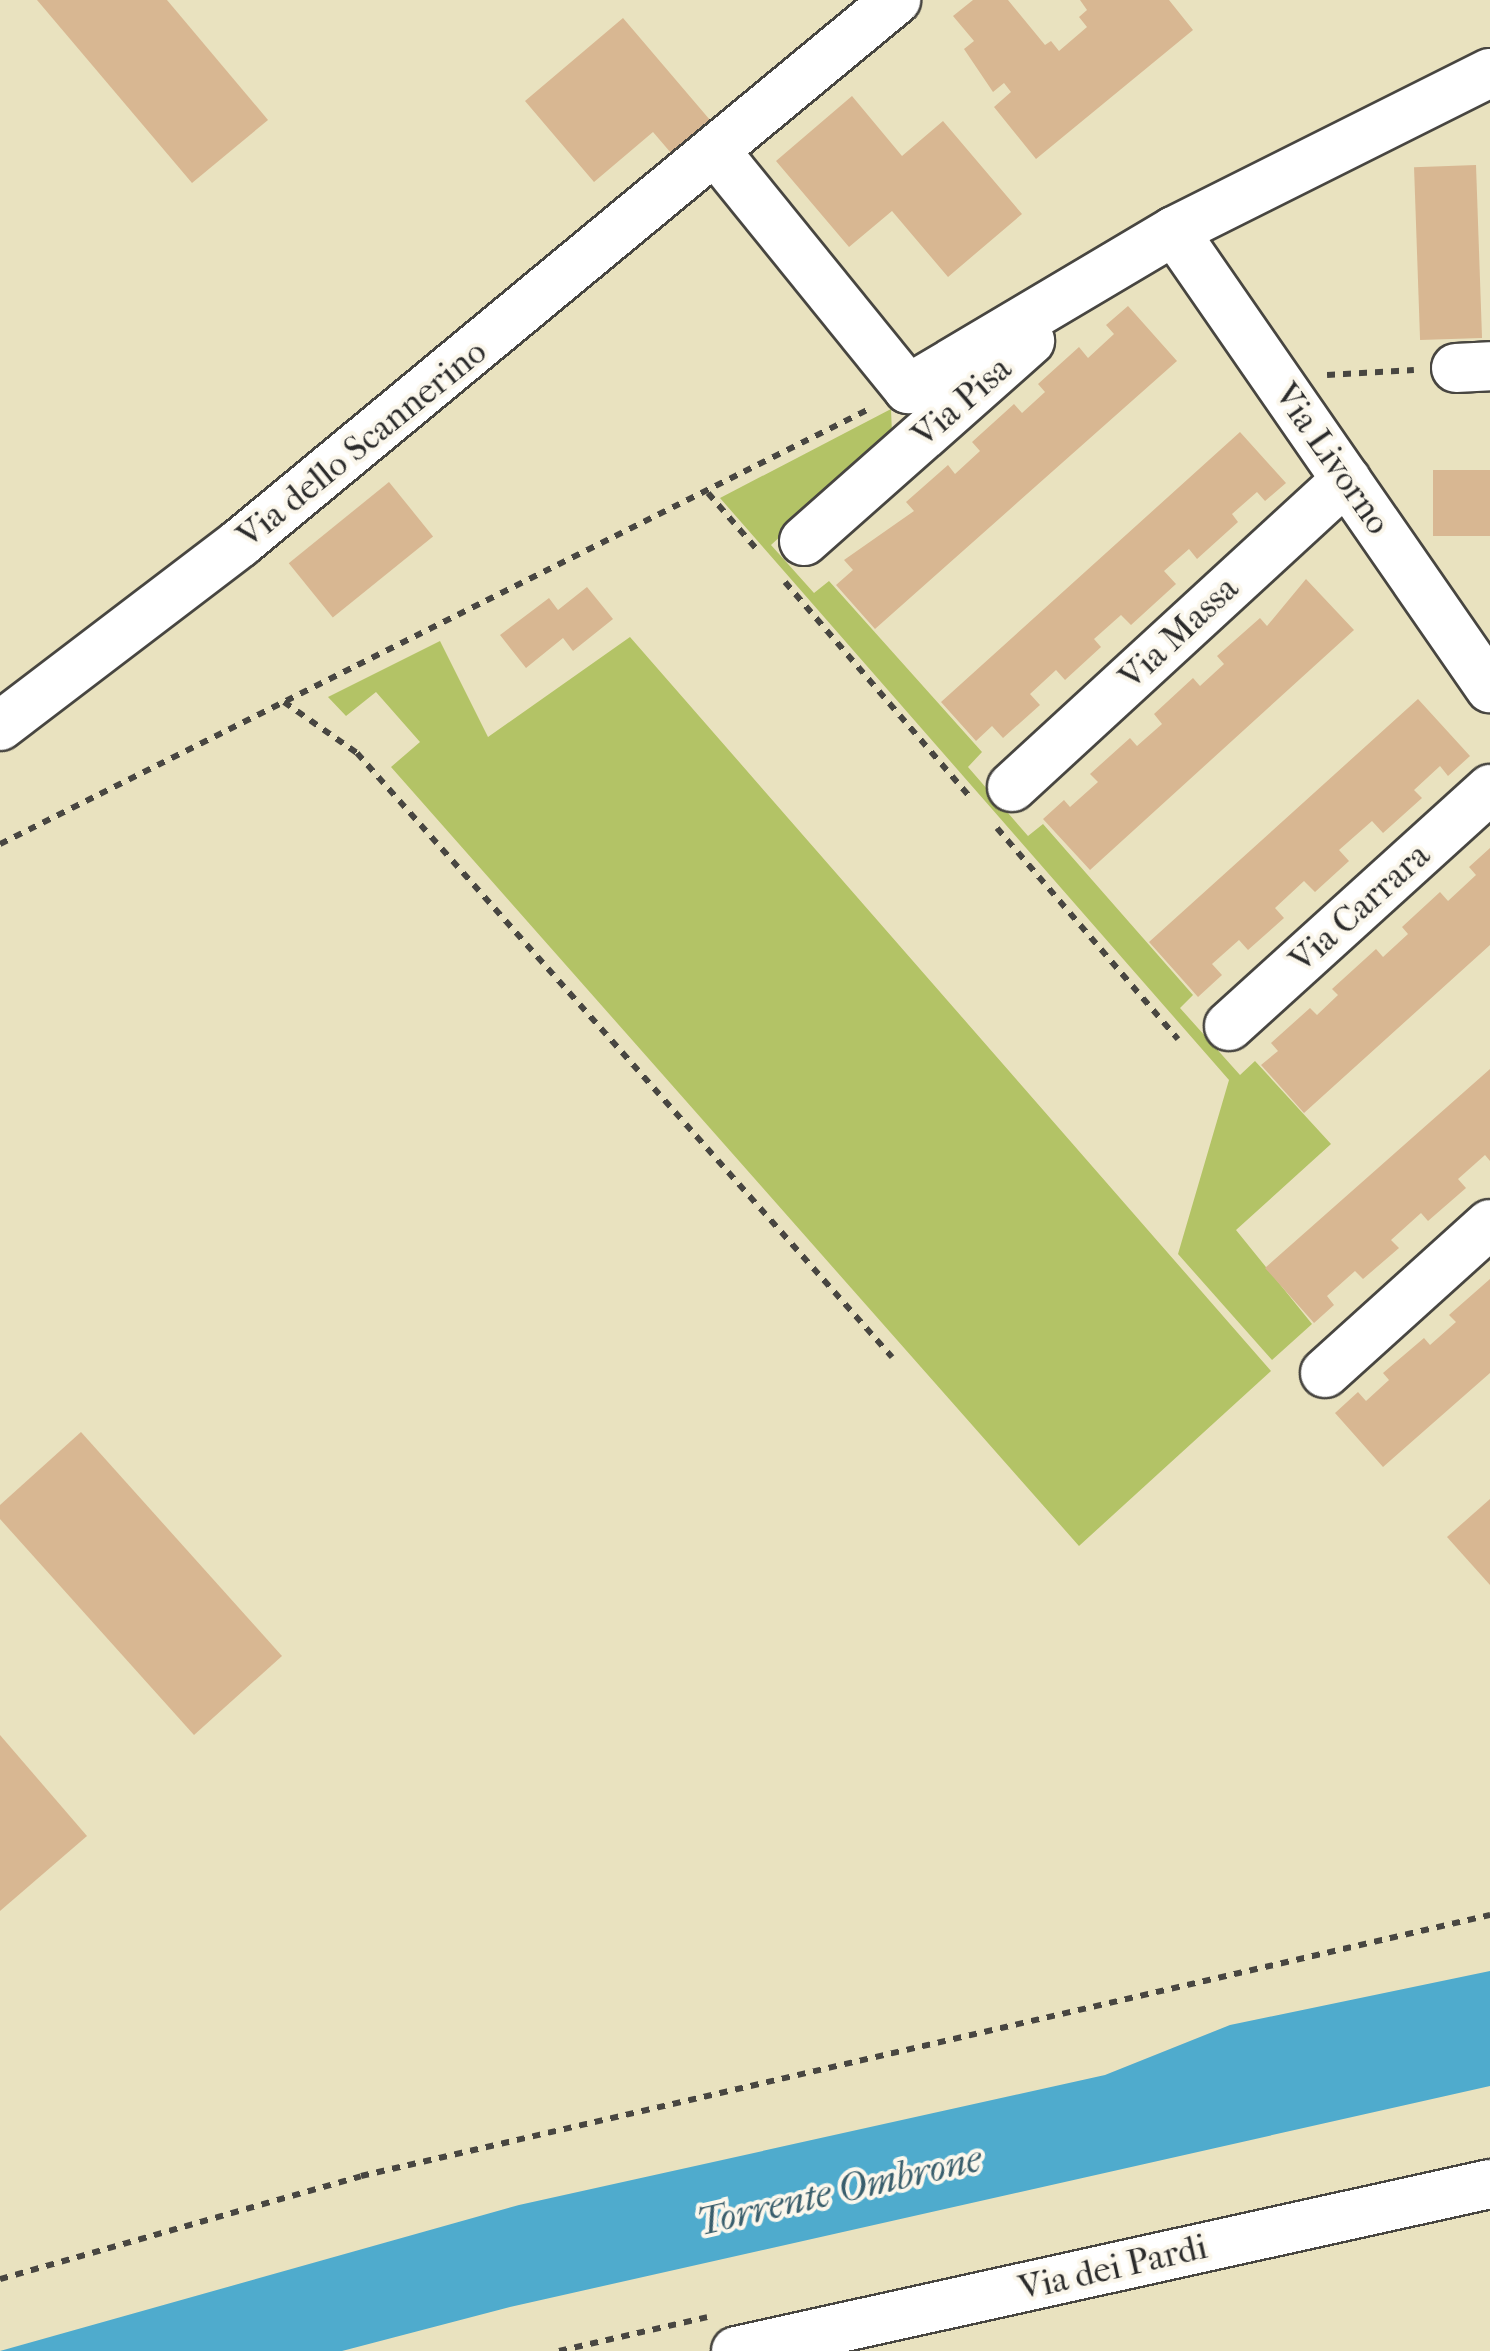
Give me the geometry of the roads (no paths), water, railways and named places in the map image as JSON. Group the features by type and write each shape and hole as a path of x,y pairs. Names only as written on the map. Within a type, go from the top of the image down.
{"street":[{"name":"Via dello Scannerino","path":"0,726 240,543 716,153 896,0"},
{"name":"Via Pisa","path":"716,153 908,389 1174,231 1490,73"},
{"name":"Via Livorno","path":"1174,231 1490,688"},
{"name":"Via Pisa","path":"804,541 1119,262"},
{"name":"Via Massa","path":"992,802 1346,480"},
{"name":"Via Carrara","path":"1229,1026 1490,790"},
{"path":"1325,1373 1490,1224"},
{"name":"Via dei Pardi","path":"736,2351 1490,2184"}],"water":[{"name":"Torrente Ombrone","path":"1490,1971 1490,2086 510,2307 342,2351 0,2351 519,2205 1105,2075 1230,2025"}]}
